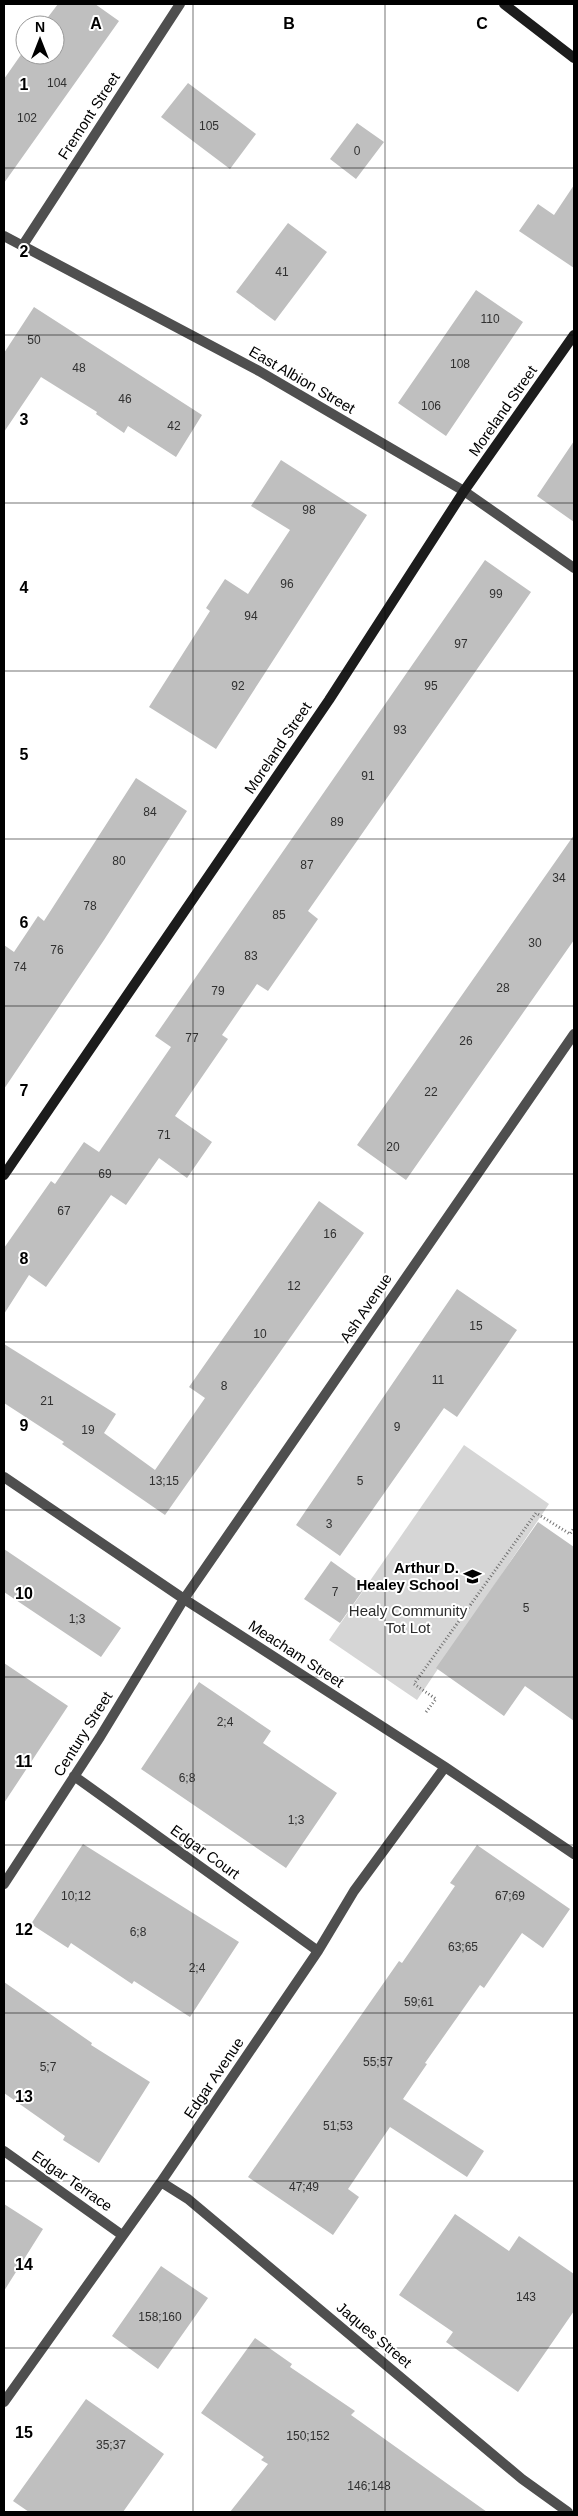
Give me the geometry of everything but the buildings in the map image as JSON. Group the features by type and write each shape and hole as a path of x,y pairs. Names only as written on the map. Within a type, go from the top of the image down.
{"street":[{"name":"Fremont Street","path":"23,245 180,4"},
{"path":"504,4 574,58"},
{"name":"East Albion Street","path":"4,236 259,371 464,491 574,568"},
{"name":"Moreland Street","path":"4,1175 329,700 464,491 574,335"},
{"name":"Ash Avenue","path":"184,1599 574,1034"},
{"name":"Meacham Street","path":"4,1477 184,1599 445,1767 574,1854"},
{"name":"Century Street","path":"4,1884 74,1776 184,1599"},
{"name":"Edgar Avenue","path":"4,2402 161,2182 318,1951 354,1891 445,1767"},
{"name":"Edgar Court","path":"74,1776 318,1951"},
{"name":"Edgar Terrace","path":"4,2151 122,2235"},
{"name":"Jaques Street","path":"161,2182 188,2199 522,2479 568,2512"}],"path":[{"path":"426,1712 436,1699 414,1684 536,1512 570,1534 574,1528"}],"green space":[{"name":"Healy Community Tot Lot","path":"464,1445 549,1504 417,1700 329,1640"}],"place":[{"name":"Arthur D. Healey School","path":"473,1577"}]}
